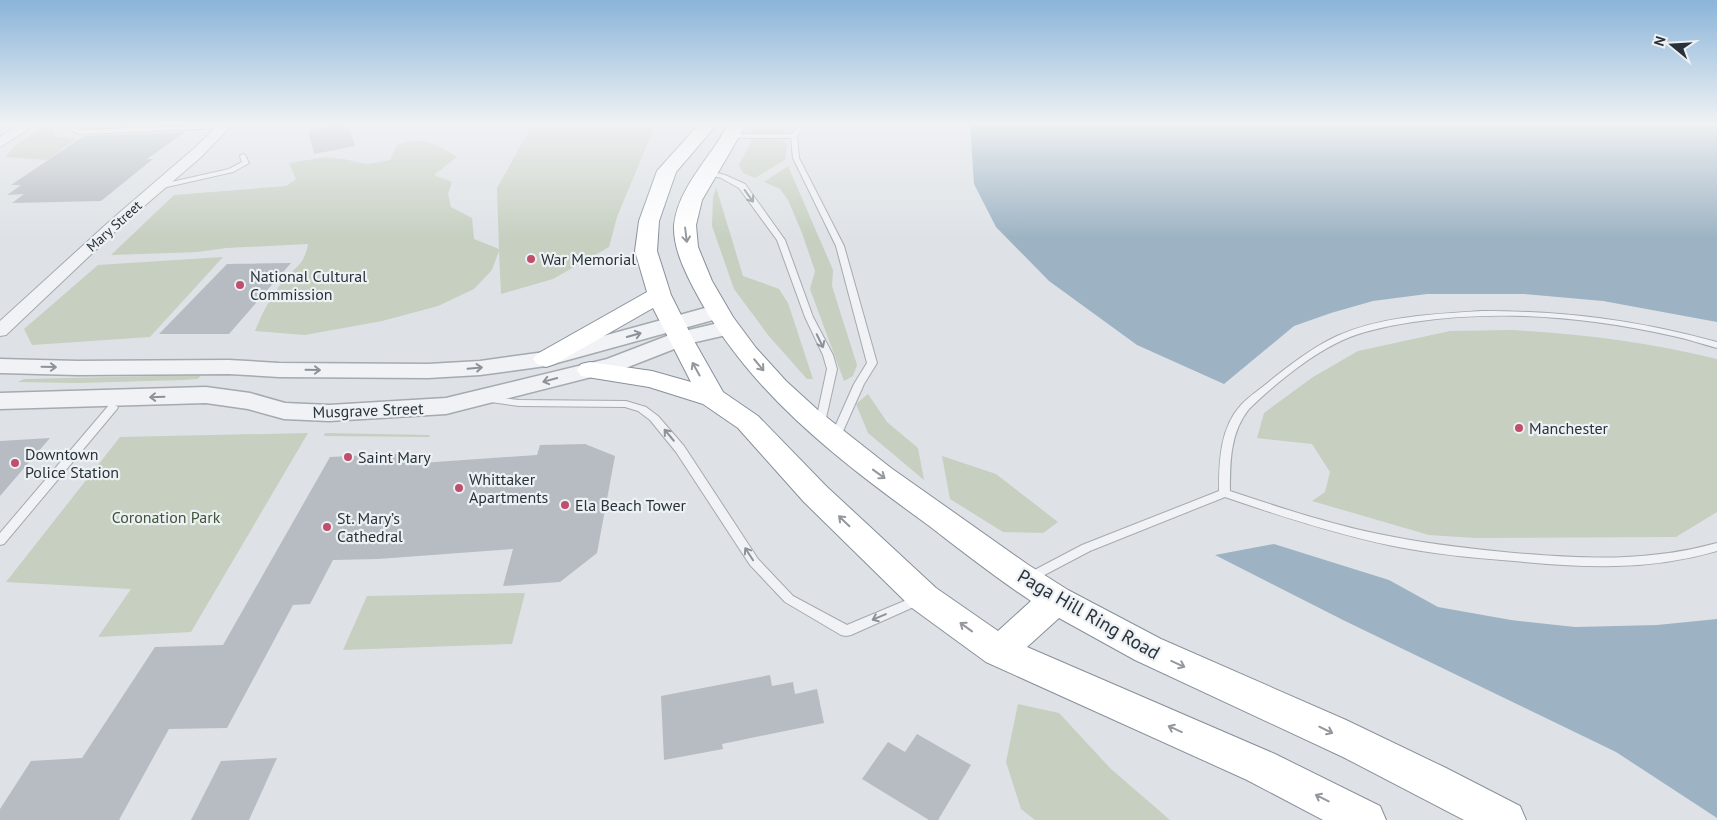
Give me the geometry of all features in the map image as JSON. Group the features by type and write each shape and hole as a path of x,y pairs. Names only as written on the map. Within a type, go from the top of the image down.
{"highway":[{"path":"676,161 667,171 648,221 646,250 659,295 677,332 723,404"},
{"name":"Paga Hill Ring Road","path":"715,161 697,189 685,222 689,253 721,320 774,384 827,432 867,465 1025,580 1056,600 1166,659 1311,723 1450,790 1505,820"},
{"path":"546,358 659,295"},
{"path":"590,370 652,379 723,404 748,422 815,494 924,598 999,651 1261,767 1365,820"},
{"path":"999,651 1056,600"}],"street":[{"name":"Mary Street","path":"0,331 116,223 187,161"},
{"name":"Musgrave Street","path":"0,366 78,368 229,367 279,370 428,372 480,368 546,358 677,332 721,320"},
{"name":"Musgrave Street","path":"0,401 206,395 284,410 336,413 446,406 615,364 677,332"},
{"path":"250,402 279,370"}],"lane":[{"path":"158,187 231,171 246,163 245,161"},
{"path":"798,161 840,246 872,363 827,432"},
{"path":"708,172 723,176 742,186 781,240 809,317 828,355 832,369 827,432"},
{"path":"1225,493 1224,457 1234,423 1245,407 1301,361 1346,335 1405,320 1485,312 1549,315 1635,325 1717,344"},
{"path":"480,398 519,403 626,404 642,409 654,418 680,449 754,562 789,599 846,631 924,598"},
{"path":"0,541 113,407"},
{"path":"1025,580 1086,548 1225,493 1362,535 1418,546 1477,553 1590,564 1654,561 1717,547"}],"green space":[{"path":"299,161 354,161 366,164 382,161 452,161 434,175 452,182 448,194 451,207 472,218 474,239 499,249 497,188 512,161 640,161 617,217 609,247 553,279 501,294 499,251 492,270 474,289 438,306 382,321 305,335 255,331 276,291 300,264 308,244 226,248 198,252 111,255 174,195 286,186 296,179 289,163"},
{"path":"741,161 783,161 755,178 743,173 739,165"},
{"path":"788,166 833,270 832,286 857,365 853,376 844,381 810,289 815,271 802,233 788,200 780,189 764,182"},
{"path":"716,187 743,276 779,289 788,303 813,379 807,379 768,335 734,289 712,226 713,197"},
{"path":"223,257 150,337 32,345 24,329 98,265"},
{"path":"1512,330 1615,340 1717,359 1717,512 1676,537 1475,538 1429,535 1312,501 1325,492 1330,472 1312,444 1257,438 1264,413 1313,377 1358,351 1450,331"},
{"path":"201,375 198,379 184,380 79,383 18,382 24,379"},
{"path":"868,394 887,422 918,448 924,480 868,433 856,404"},
{"name":"Coronation Park","path":"308,433 191,632 98,637 131,589 6,582 120,437"},
{"path":"325,433 430,435 429,437 324,436"},
{"path":"942,456 996,474 1058,522 1043,533 1003,532 950,499"},
{"path":"525,593 512,644 343,650 367,596"},
{"path":"1018,704 1059,713 1111,769 1170,820 1035,820 1021,809 1006,762"}],"water":[{"path":"973,161 1717,161 1717,322 1603,301 1524,294 1427,294 1373,301 1294,326 1224,384 1137,345 1049,281 996,227 974,184"},
{"path":"1274,544 1389,580 1438,607 1511,620 1575,627 1657,625 1717,619 1717,818 1616,752 1345,621 1215,555"}],"building":[{"path":"46,161 150,161 101,201 12,203 24,194 7,195 21,185 11,185"},
{"name":"National Cultural Commission","path":"291,263 229,334 159,334 227,264"},
{"name":"Downtown Police Station","path":"50,438 0,496 0,441"},
{"path":"585,444 615,456 597,553 560,582 503,586 513,549 378,559 333,560 310,604 293,605 227,728 169,729 119,820 0,820 0,809 31,761 82,758 155,647 223,645 330,457 412,453 407,464 537,455 540,445"},
{"path":"770,675 772,686 793,682 795,694 817,689 824,723 722,744 723,749 664,760 661,696"},
{"path":"917,734 971,765 938,820 929,820 862,779 888,742 905,752"},
{"path":"277,758 249,820 191,820 221,761"}],"place":[{"name":"War Memorial","path":"531,259"},
{"name":"National Cultural Commission","path":"240,285"},
{"name":"Manchester","path":"1519,428"},
{"name":"Saint Mary","path":"348,457"},
{"name":"Downtown Police Station","path":"15,463"},
{"name":"Whittaker Apartments","path":"459,488"},
{"name":"Ela Beach Tower","path":"565,505"},
{"name":"St. Mary’s Cathedral","path":"327,527"}]}
